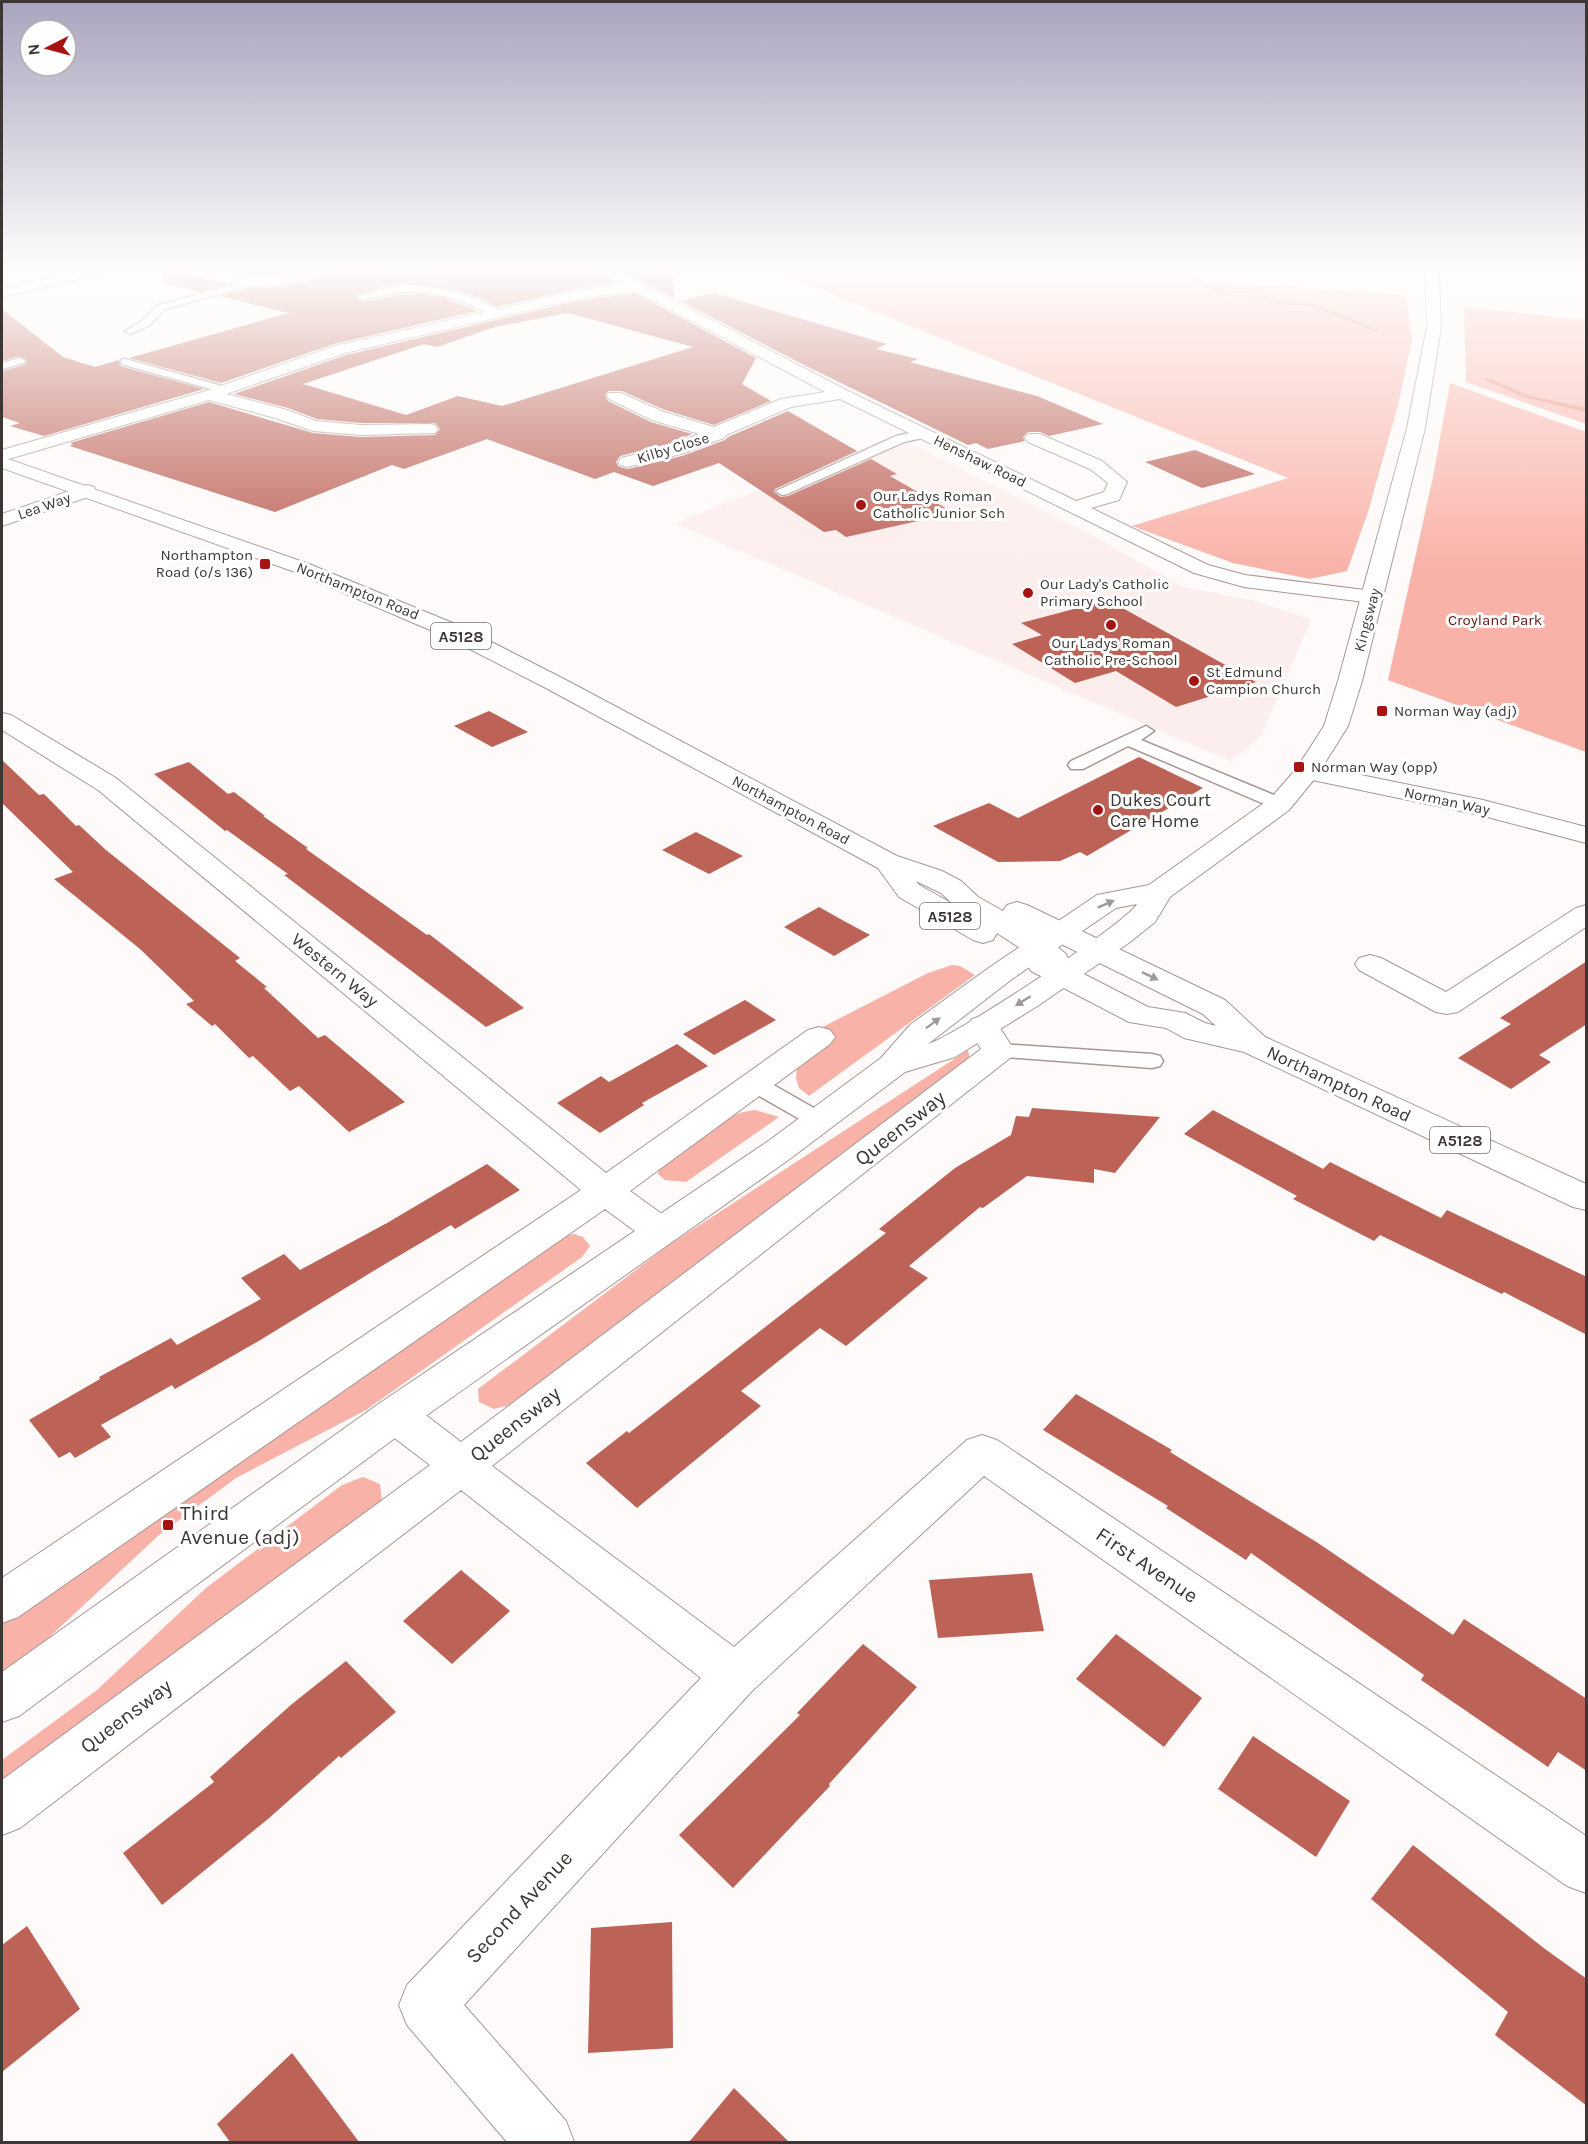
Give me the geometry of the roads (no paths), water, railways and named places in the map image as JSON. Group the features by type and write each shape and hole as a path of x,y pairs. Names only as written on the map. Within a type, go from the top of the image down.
{"street":[{"path":"2,456 217,393 281,370"},
{"name":"Henshaw Road","path":"797,370 1201,569 1244,581 1373,597"},
{"name":"Kingsway","path":"1042,945 1107,901 1158,892 1280,804 1307,772 1336,726 1373,597 1416,428 1427,370"},
{"path":"217,393 313,426 361,430 429,429"},
{"name":"Kilby Close","path":"627,462 675,450 787,404 842,394"},
{"name":"Kilby Close","path":"615,396 658,416 718,434"},
{"path":"1034,438 1096,465 1118,482 1112,496 1075,507"},
{"name":"Northampton Road","path":"2,462 302,568 452,631 554,683 887,862 932,877 951,887 968,903 1042,945 1080,962 1214,1007 1254,1044"},
{"name":"Lea Way","path":"2,520 87,491"},
{"name":"Western Way","path":"2,720 107,784 605,1191 660,1231"},
{"name":"Norman Way","path":"1307,772 1483,808 1587,835"},
{"name":"Northampton Road","path":"887,862 909,891 957,920 1042,945 1070,950 1080,962 1140,1015 1174,1020 1196,1031 1254,1044 1587,1198"},
{"name":"Kingsway","path":"1080,962 1145,916 1158,892"},
{"path":"1370,964 1447,1005 1587,914"},
{"name":"Queensway","path":"2,1700 395,1415 818,1120 893,1065 921,1032 1042,945"},
{"name":"Queensway","path":"2,1810 461,1466 991,1038 1080,962"},
{"path":"3,1597 605,1191 819,1038"},
{"name":"Queensway","path":"893,1065 991,1038"},
{"path":"395,1415 735,1676"},
{"name":"First Avenue","path":"735,1676 982,1452 1587,1867"},
{"name":"Second Avenue","path":"545,2142 427,2005 735,1676"}],"lane":[{"path":"149,370 217,393"},
{"path":"782,491 900,439 923,434"},
{"path":"1077,765 1146,731"},
{"path":"1126,740 1280,804"},
{"path":"991,1038 1152,1061"},
{"path":"755,1084 818,1120"}],"waterway":[{"path":"1487,379 1525,396 1586,410"}],"place":[{"name":"Our Ladys Roman Catholic Junior Sch","path":"861,505"},
{"name":"Northampton Road (o/s 136)","path":"265,564"},
{"name":"Our Lady's Catholic Primary School","path":"1028,593"},
{"name":"Our Ladys Roman Catholic Pre-School","path":"1111,625"},
{"name":"St Edmund Campion Church","path":"1194,681"},
{"name":"Norman Way (adj)","path":"1382,711"},
{"name":"Norman Way (opp)","path":"1299,767"},
{"name":"Dukes Court Care Home","path":"1098,810"},
{"name":"Third Avenue (adj)","path":"168,1525"}],"park label":[{"name":"Croyland Park","path":"1495,620"}]}
